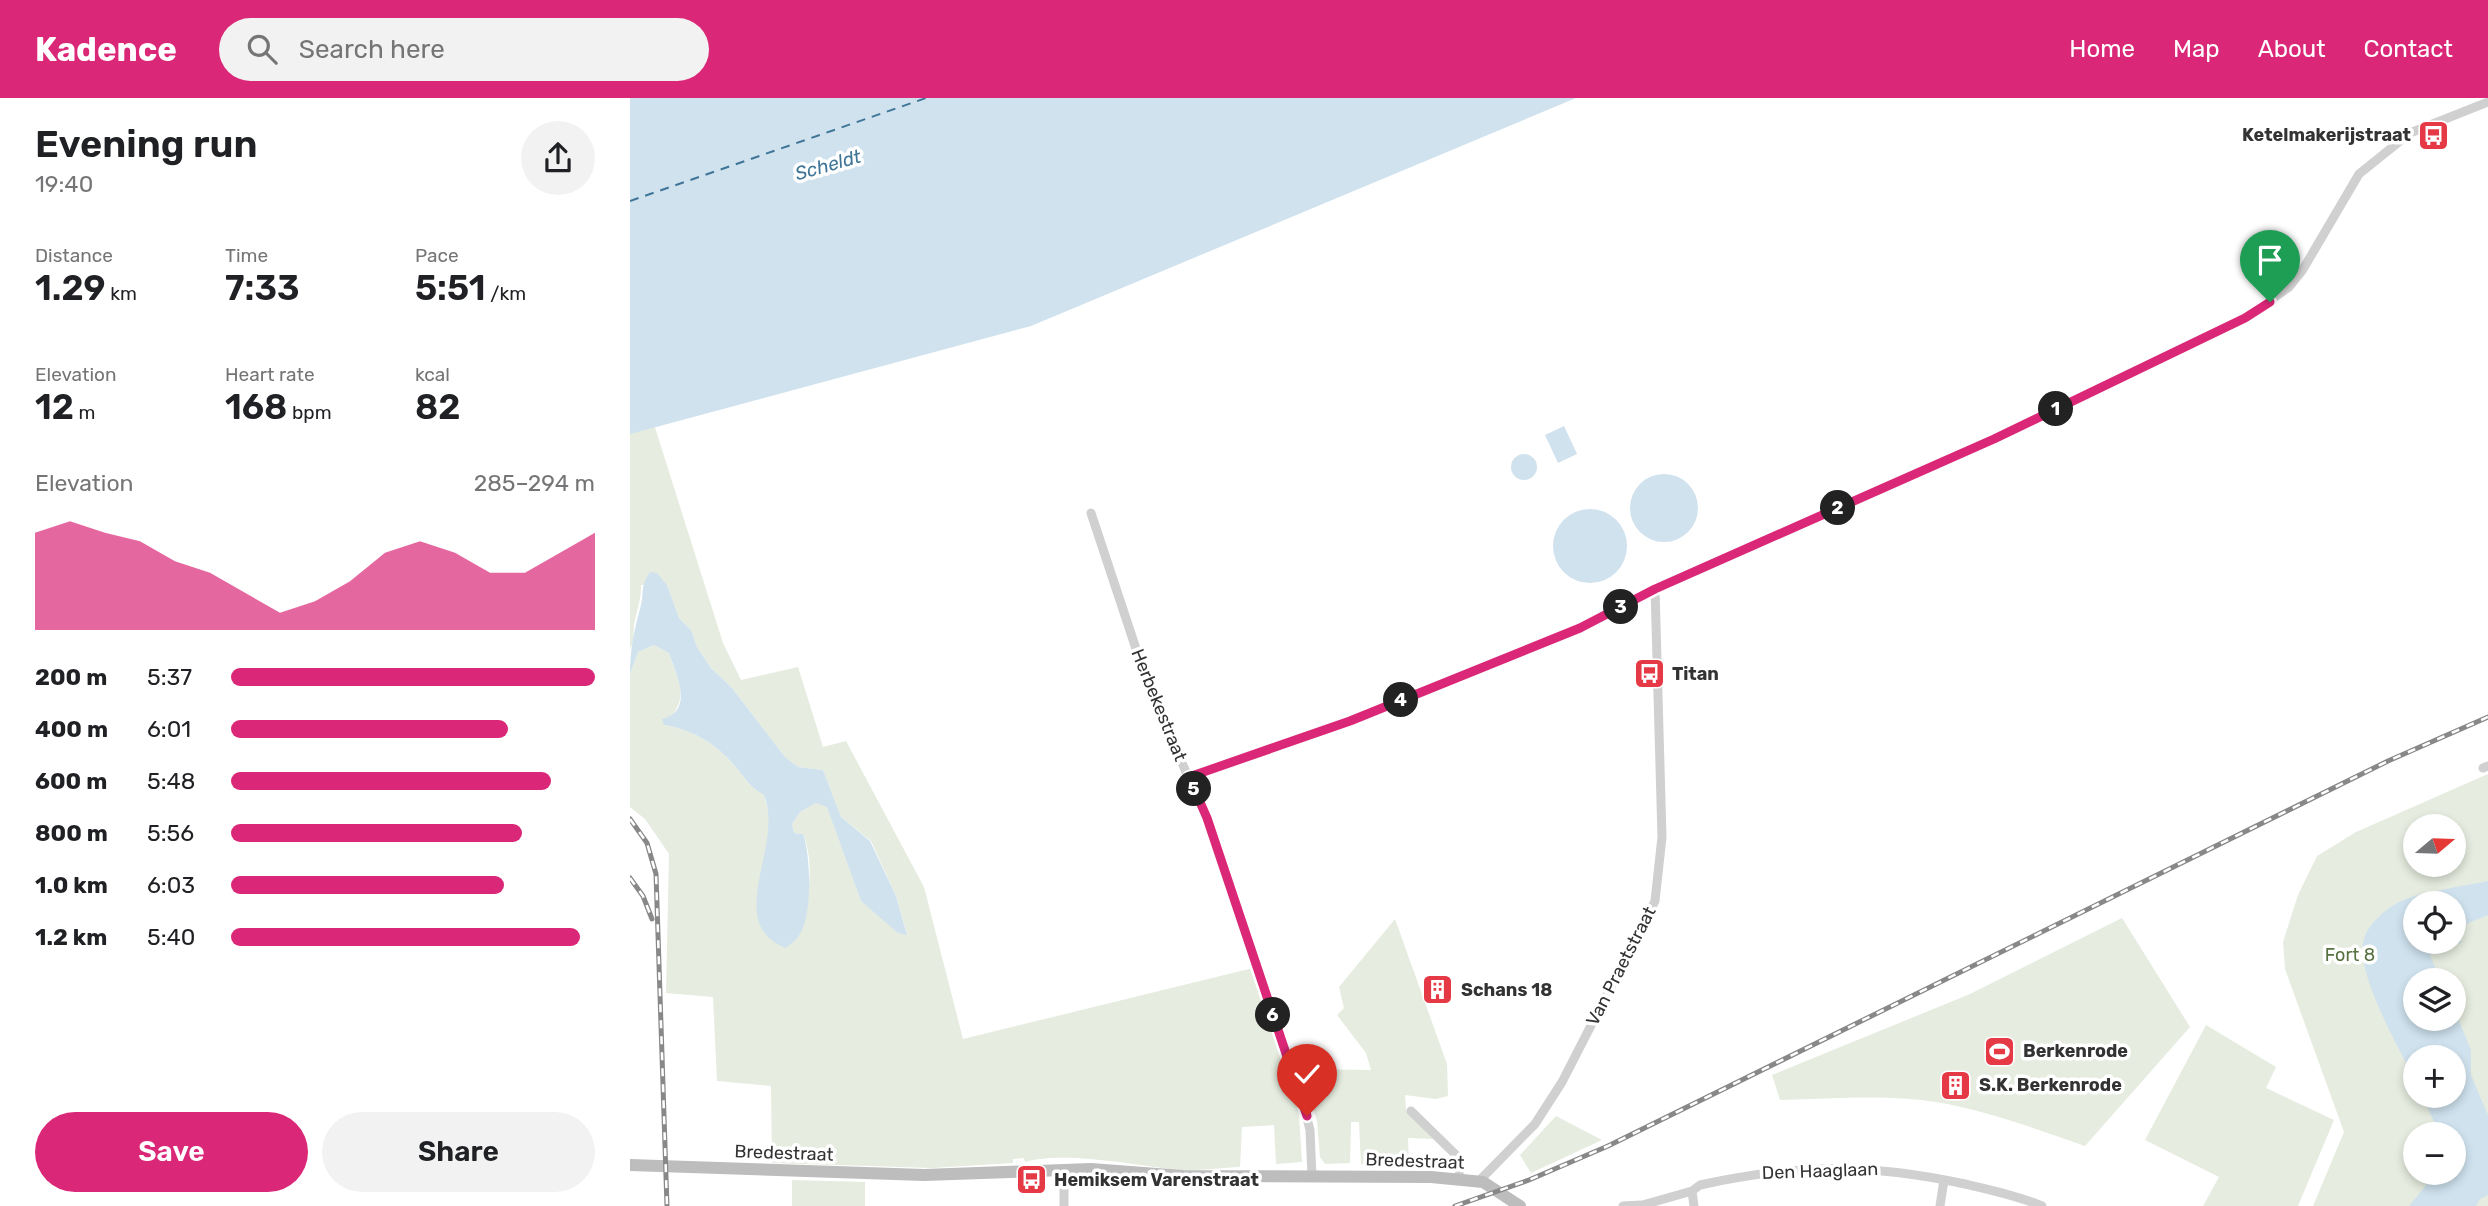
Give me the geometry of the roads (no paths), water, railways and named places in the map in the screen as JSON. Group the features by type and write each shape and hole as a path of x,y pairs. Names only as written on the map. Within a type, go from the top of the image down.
{"main road":[{"name":"Bredestraat","path":"630,1165 936,1175 1459,1178 1479,1181"},
{"name":"Bredestraat","path":"936,1175 1091,1169 1183,1176"},
{"path":"1479,1181 1520,1206"}],"street":[{"path":"1189,777 1350,721 1580,628 1655,589 1994,439 2245,318 2289,287 2302,271 2346,192 2359,174 2377,158 2410,134 2488,102"},
{"name":"Herbekestraat","path":"1091,513 1152,696 1207,818 1307,1116 1312,1177"},
{"name":"Van Praetstraat","path":"1479,1181 1535,1124 1562,1082 1655,901 1662,837 1655,589"},
{"path":"1411,1111 1460,1160 1459,1178"},
{"name":"Den Haaglaan","path":"1623,1206 1640,1205 1692,1191 1700,1185 1762,1171 1834,1167 1890,1170 1944,1180 2042,1206"},
{"path":"1064,1177 1065,1206"},
{"path":"1940,1206 1944,1180"},
{"path":"1692,1191 1694,1206"}],"water":[{"name":"Scheldt","path":"630,98 1576,98 1031,326 630,434"},
{"path":"1564,426 1577,454 1558,463 1545,435"},
{"path":"1524,454 1533,458 1537,467 1533,476 1524,480 1515,476 1511,467 1515,458"},
{"path":"1664,474 1677,477 1688,484 1695,495 1698,508 1695,521 1688,532 1677,539 1664,542 1651,539 1640,532 1633,521 1630,508 1633,495 1640,484 1651,477"},
{"path":"1590,509 1611,515 1621,525 1627,546 1621,567 1611,577 1590,583 1569,577 1559,567 1553,546 1559,525 1569,515"},
{"path":"650,572 657,573 667,585 679,618 691,630 697,647 711,668 732,688 785,757 798,767 823,770 841,817 870,841 896,896 907,935 898,933 861,901 827,807 816,803 800,812 792,824 794,833 803,834 808,856 808,902 803,928 786,948 767,936 758,921 756,901 768,835 768,813 763,794 752,787 732,762 706,740 664,725 662,719 672,715 681,700 679,681 669,653 654,645 638,652 630,674 634,633 643,587"},
{"path":"2488,881 2488,915 2466,924 2466,891 2435,891"},
{"path":"2403,900 2403,954 2432,954 2430,955 2435,968 2403,968 2403,1031 2463,1031 2471,1050 2471,1075 2488,1115 2488,1195 2480,1199 2476,1206 2409,1206 2426,1185 2466,1185 2466,1122 2434,1122 2428,1108 2466,1108 2466,1045 2403,1045 2403,1057 2389,1030 2371,988 2363,950 2365,936 2371,926 2379,916"}],"railway":[{"path":"1455,1206 1529,1180 1608,1146 2388,761 2488,717"},
{"path":"630,819 647,843 656,874 667,1206"},
{"path":"630,878 643,896 652,919"}],"place":[{"name":"Ketelmakerijstraat","path":"2434,135"},
{"name":"Titan","path":"1649,674"},
{"name":"Schans 18","path":"1438,990"},
{"name":"Berkenrode","path":"2000,1051"},
{"name":"S.K. Berkenrode","path":"1956,1085"},
{"name":"Hemiksem Varenstraat","path":"1031,1180"}],"park label":[{"name":"Fort 8","path":"2350,955"}]}
